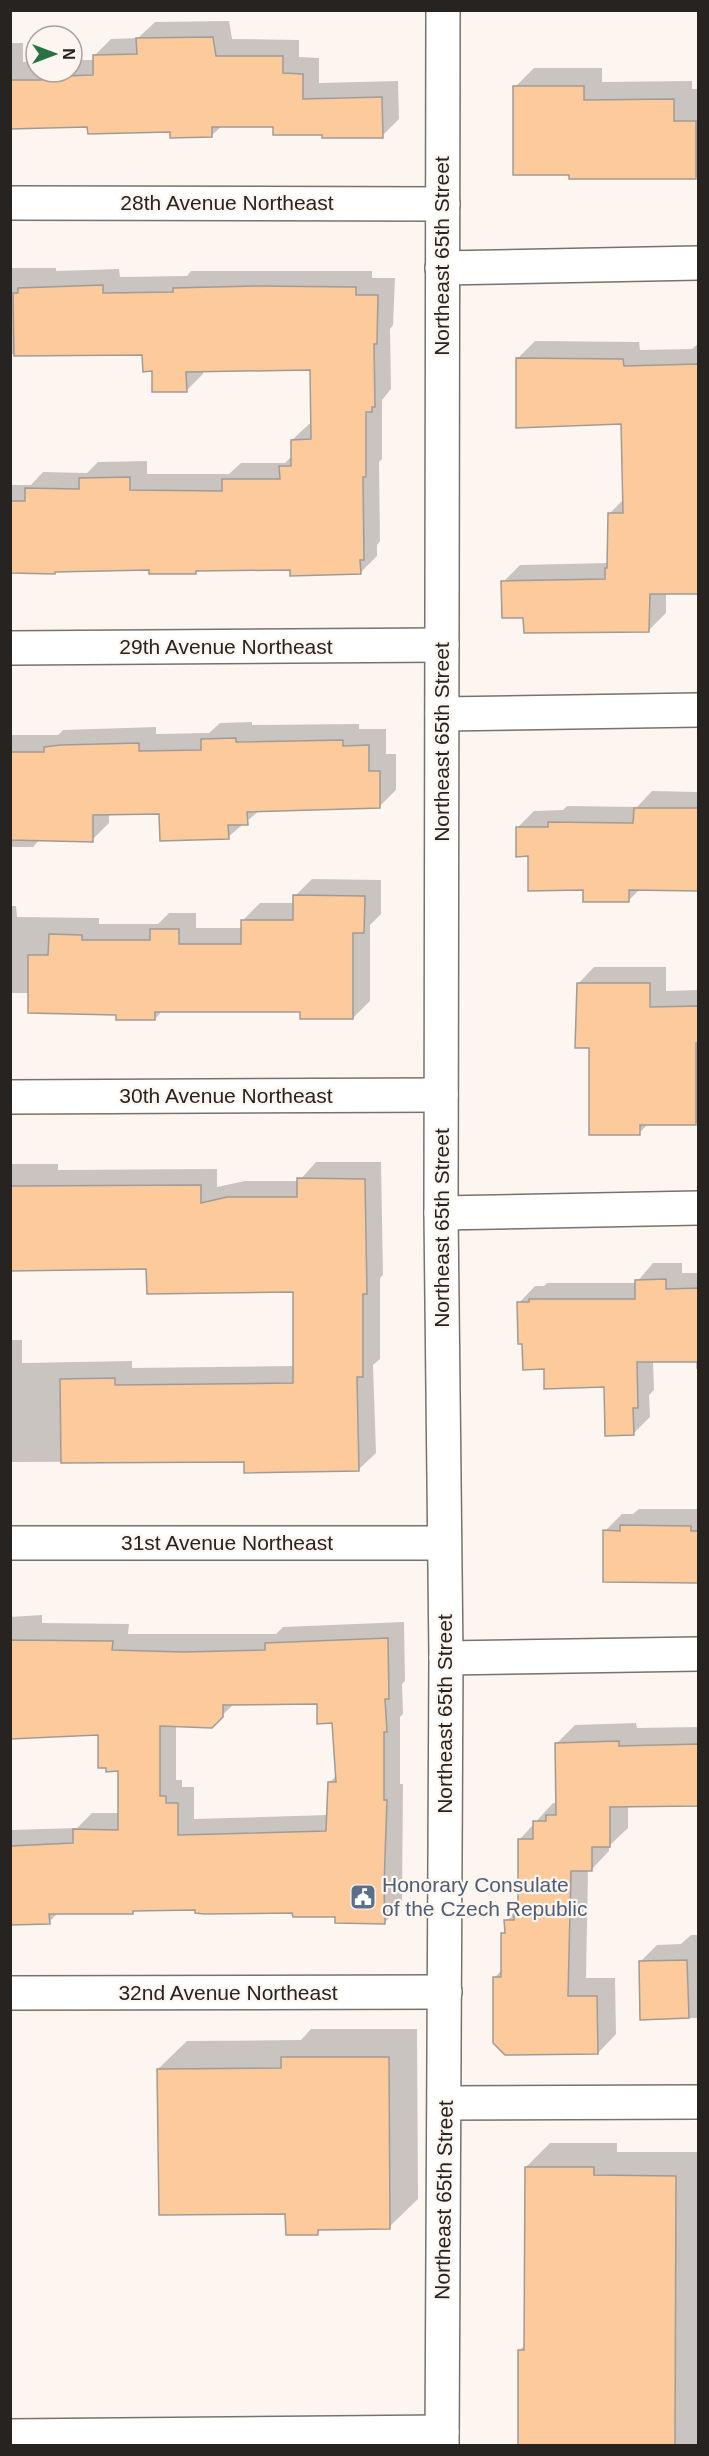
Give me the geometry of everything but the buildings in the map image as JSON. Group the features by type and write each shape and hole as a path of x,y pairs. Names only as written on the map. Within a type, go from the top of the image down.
{"street":[{"name":"Northeast 65th Street","path":"442,2438 446,1658 441,1214 443,10"},
{"name":"28th Avenue Northeast","path":"10,203 443,204"},
{"path":"442,268 699,263"},
{"name":"29th Avenue Northeast","path":"10,648 442,645"},
{"path":"442,714 699,710"},
{"name":"30th Avenue Northeast","path":"10,1096 441,1095"},
{"path":"441,1214 699,1208"},
{"name":"31st Avenue Northeast","path":"10,1543 444,1543"},
{"path":"446,1658 699,1654"},
{"name":"32nd Avenue Northeast","path":"10,1993 445,1992"},
{"path":"445,2103 699,2102"},
{"path":"10,2436 442,2438"}],"place":[{"name":"Honorary Consulate of the Czech Republic","path":"363,1897"}]}
